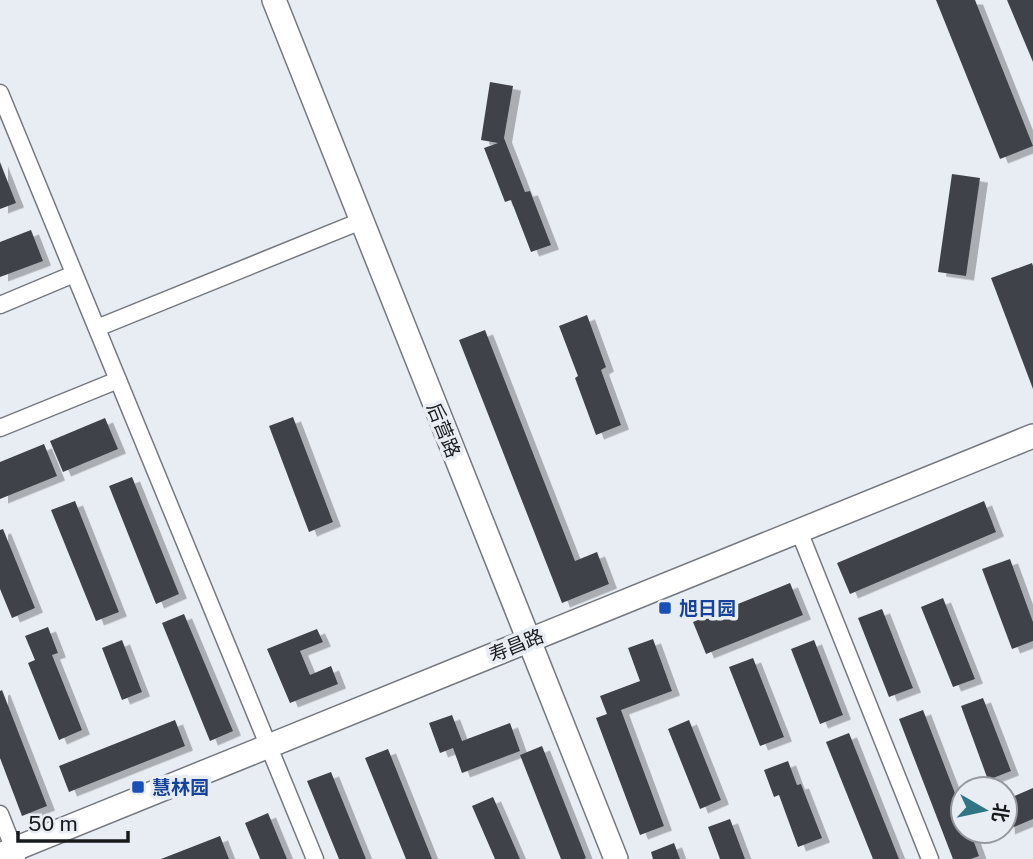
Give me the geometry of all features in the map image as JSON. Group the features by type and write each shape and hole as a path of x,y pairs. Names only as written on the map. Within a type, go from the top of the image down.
{"street":[{"name":"后营路","path":"274,0 617,859"},
{"path":"0,93 315,859"},
{"path":"97,328 361,221"},
{"path":"0,306 74,274"},
{"path":"0,428 118,380"},
{"name":"寿昌路","path":"14,856 800,535 1033,436"},
{"name":"寿昌路","path":"800,535 1033,446"},
{"path":"800,535 930,859"},
{"path":"0,814 14,856"}],"building":[{"path":"936,0 975,0 1033,146 1000,159"},
{"path":"1007,0 1033,0 1033,62"},
{"path":"490,82 513,86 504,138 525,192 530,191 551,245 531,252 511,200 505,202 484,148 498,143 481,140"},
{"path":"0,162 16,203 0,209"},
{"path":"952,174 980,178 966,276 938,272"},
{"path":"31,230 43,261 0,277 0,242"},
{"path":"1032,263 1033,266 1033,389 991,278"},
{"path":"587,315 606,367 601,370 621,425 596,435 559,326"},
{"path":"485,330 575,561 597,552 609,584 562,603 459,340"},
{"path":"293,417 333,522 309,532 269,426"},
{"path":"105,418 118,449 63,472 50,441"},
{"path":"44,444 57,476 0,499 0,462"},
{"path":"132,477 179,594 156,604 109,486"},
{"path":"75,501 119,612 96,621 51,510"},
{"path":"984,501 996,532 850,594 837,563"},
{"path":"3,529 35,608 12,618 0,589 0,530"},
{"path":"1010,559 1033,622 1033,641 1012,649 982,569"},
{"path":"790,583 803,615 706,654 693,622"},
{"path":"943,598 975,679 953,687 921,607"},
{"path":"882,609 913,688 889,697 858,618"},
{"path":"184,614 233,731 210,741 162,623"},
{"path":"48,627 58,653 52,655 82,730 59,740 28,663 35,660 25,636"},
{"path":"317,629 323,642 300,651 310,675 331,666 338,684 290,703 267,649"},
{"path":"653,639 672,691 621,710 664,826 640,835 596,718 607,714 600,696 640,681 628,648"},
{"path":"122,640 142,692 122,700 102,648"},
{"path":"814,640 843,715 820,724 791,649"},
{"path":"753,658 784,737 760,746 729,667"},
{"path":"2,690 47,806 22,816 0,758"},
{"path":"983,698 1011,771 1001,775 986,775 961,706"},
{"path":"923,710 949,778 949,845 975,845 979,856 953,859 899,719"},
{"path":"452,715 462,741 510,723 520,751 462,773 453,748 440,753 429,723"},
{"path":"175,720 185,746 69,792 59,766"},
{"path":"689,720 721,800 700,809 668,729"},
{"path":"849,733 899,859 873,859 826,742"},
{"path":"542,746 586,858 584,859 561,859 520,755"},
{"path":"388,749 432,859 406,859 365,758"},
{"path":"788,761 797,785 801,784 822,838 798,847 779,795 774,797 764,770"},
{"path":"331,772 366,859 339,859 307,781"},
{"path":"1033,788 1033,819 1019,825 1019,794"},
{"path":"493,797 520,859 495,859 472,806"},
{"path":"268,813 287,859 260,859 245,823"},
{"path":"730,819 745,859 720,859 708,827"},
{"path":"220,836 229,859 161,859"},
{"path":"674,843 680,859 653,859 651,852"}],"place":[{"name":"旭日园","path":"665,608"},
{"name":"慧林园","path":"138,787"}]}
